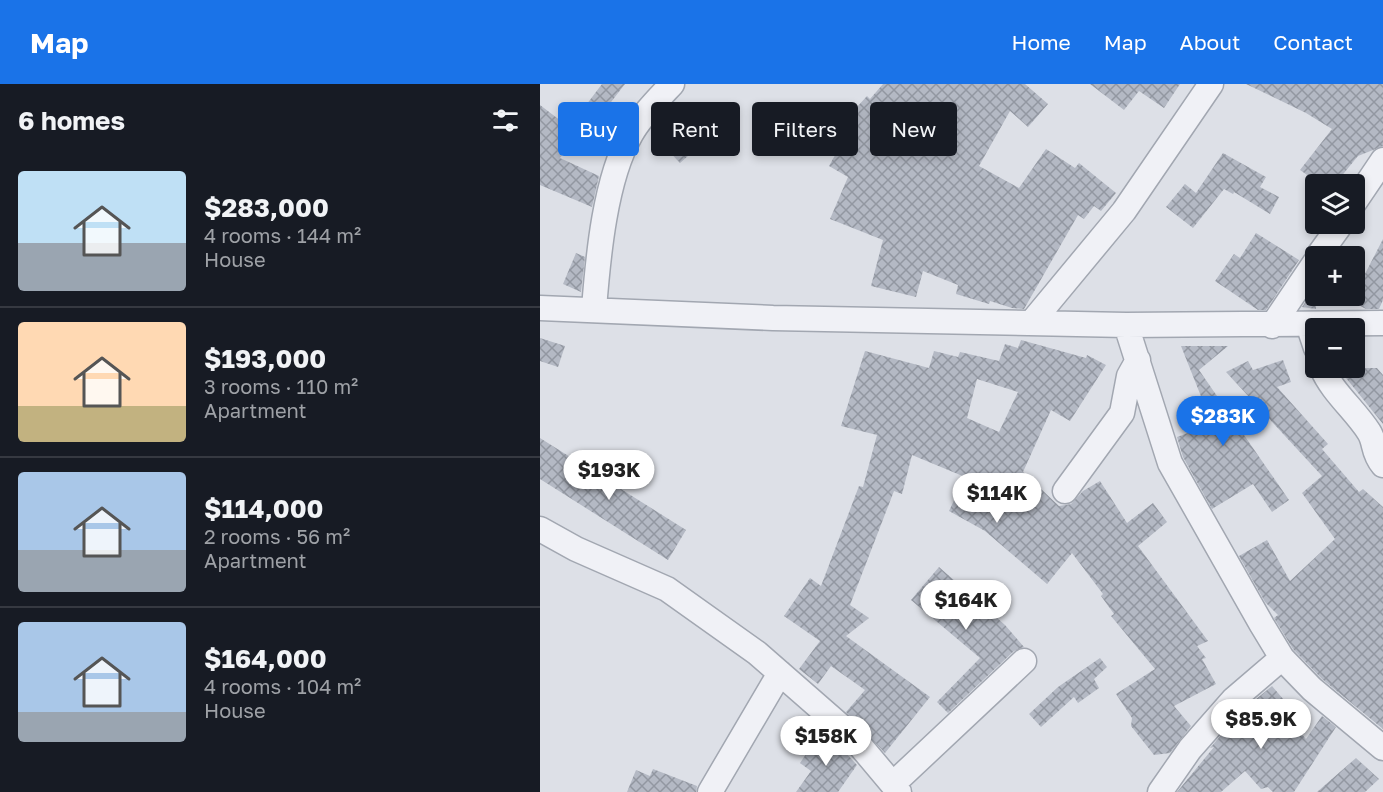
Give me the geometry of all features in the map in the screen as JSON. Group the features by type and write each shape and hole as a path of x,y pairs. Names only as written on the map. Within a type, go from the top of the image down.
{"street":[{"path":"594,309 598,253 607,206 619,165 631,134 672,84"},
{"path":"1032,322 1124,211 1211,84"},
{"path":"1365,187 1383,160"},
{"path":"1272,326 1305,277"},
{"path":"540,308 773,318 1126,325 1305,324"},
{"path":"1365,323 1383,323"},
{"path":"1126,325 1170,463 1282,658 1312,689 1383,748"},
{"path":"1065,490 1122,413 1129,376 1138,360"},
{"path":"1328,378 1370,434 1374,454 1383,465"},
{"path":"540,530 667,589 757,653 852,736 896,788 1024,661"},
{"path":"1160,792 1190,749 1234,699 1282,658"},
{"path":"710,792 780,673"}],"building":[{"path":"602,84 625,84 611,102 588,102"},
{"path":"883,84 1025,84 1048,104 1028,127 1010,111 979,166 1019,188 1046,149 1075,168 1079,163 1116,193 1101,211 1094,206 1084,219 1078,215 1024,309 990,301 989,304 956,294 958,285 923,271 916,297 871,286 883,240 830,219 848,177 829,166 835,156 858,156 858,106 867,96 870,99"},
{"path":"1090,84 1180,84 1164,108 1139,91 1124,110"},
{"path":"1246,84 1383,84 1383,146 1358,156 1343,174 1306,174 1300,170 1332,129 1306,113"},
{"path":"540,105 558,119 558,156 599,176 592,207 540,185"},
{"path":"1223,153 1266,177 1260,187 1279,197 1270,214 1234,192 1233,194 1224,189 1193,228 1166,207 1185,184 1196,193"},
{"path":"673,156 688,156 680,163"},
{"path":"1256,233 1299,260 1266,310 1258,310 1215,281 1234,254 1240,258"},
{"path":"1383,239 1383,300 1379,309 1366,309 1360,306 1365,306 1365,274"},
{"path":"576,253 585,257 581,292 563,284"},
{"path":"1305,303 1305,306 1316,306 1316,309 1302,307"},
{"path":"540,338 565,346 558,367 540,361"},
{"path":"1021,340 1086,358 1087,355 1106,365 1070,421 1051,410 1023,472 1059,506 1071,504 1083,491 1100,481 1127,523 1153,503 1167,522 1138,546 1208,641 1197,646 1206,658 1202,659 1216,684 1174,706 1191,726 1170,753 1154,755 1131,726 1132,718 1116,694 1155,669 1111,616 1114,614 1101,596 1103,594 1072,553 1047,584 985,531 949,511 965,477 912,455 902,494 894,491 850,605 869,618 846,636 930,697 885,753 846,712 865,690 831,666 818,684 799,669 820,641 784,616 810,578 821,586 859,486 863,487 877,435 841,426 865,351 929,368 934,351 958,357 960,352 999,361 1005,344 1018,348","holes":["977,379 1018,392 999,432 967,418"]},
{"path":"1181,346 1228,346 1199,370 1289,500 1272,512 1253,484 1212,509 1183,457 1177,437 1212,424"},
{"path":"1283,360 1291,382 1277,387 1328,444 1322,449 1359,492 1363,489 1383,507 1383,729 1322,679 1293,649 1274,618 1278,615 1265,602 1239,556 1267,540 1290,581 1335,539 1302,493 1322,476 1226,372 1248,361 1253,370"},
{"path":"1365,368 1377,368 1383,375 1383,424 1346,378 1365,378"},
{"path":"540,438 686,530 668,560 540,479"},
{"path":"939,567 1005,625 1024,647 1014,651 948,713 937,702 980,658 911,600"},
{"path":"1100,658 1107,667 1094,679 1099,688 1078,703 1074,697 1041,727 1029,714 1058,687"},
{"path":"1272,686 1284,700 1277,707 1306,739 1322,716 1336,727 1294,792 1273,792 1268,787 1261,789 1245,771 1221,792 1177,792 1214,747 1210,748 1244,709"},
{"path":"828,734 857,765 838,792 796,792 811,771 800,763 819,735 824,739"},
{"path":"1356,758 1379,779 1365,792 1317,792"},
{"path":"653,769 697,786 696,792 627,792 636,770 650,776"}]}
